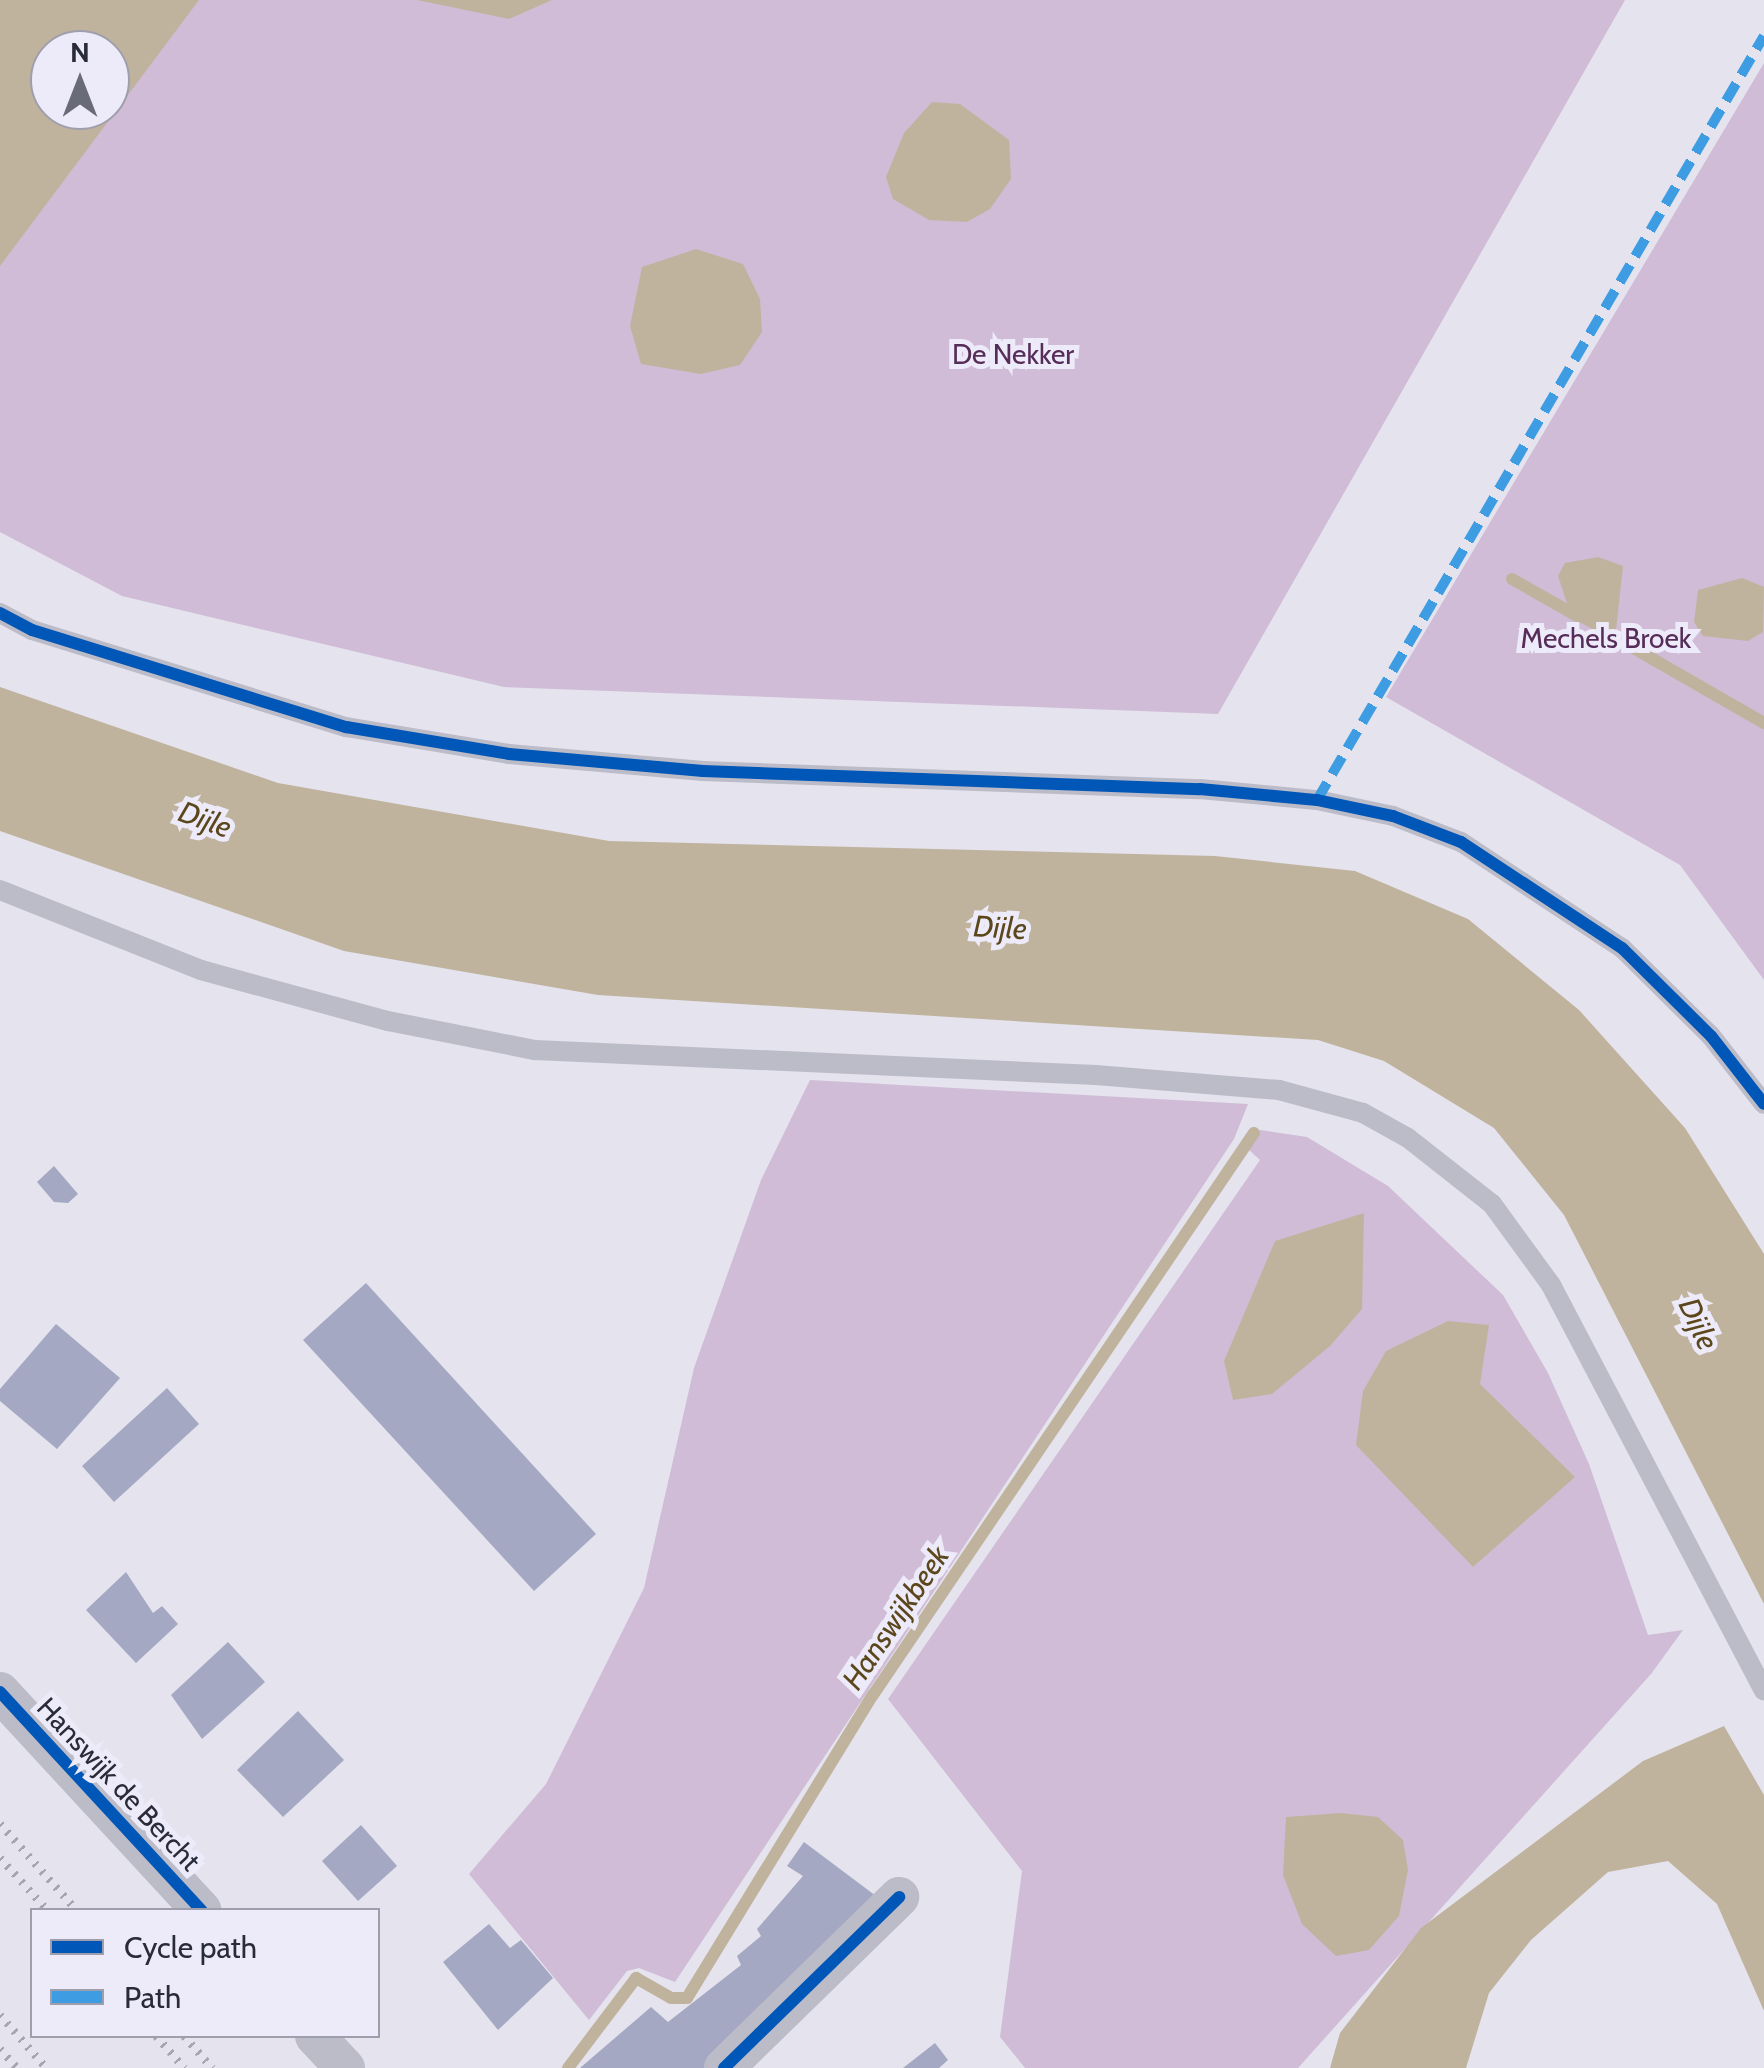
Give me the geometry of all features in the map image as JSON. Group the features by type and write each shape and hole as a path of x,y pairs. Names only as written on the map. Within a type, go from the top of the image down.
{"street":[{"name":"Hanswijk de Bercht","path":"0,1692 199,1908"},
{"path":"724,2068 898,1898"},
{"path":"317,2038 345,2068"}],"lane":[{"path":"0,612 49,635 346,727 509,754 702,771 1200,789 1317,800 1393,816 1461,842 1622,948 1711,1036 1764,1104"},
{"path":"0,890 201,970 388,1021 535,1050 1096,1075 1279,1090 1363,1113 1408,1138 1492,1204 1551,1284 1764,1690"}],"green space":[{"name":"De Nekker","path":"0,0 1625,0 1218,714 504,687 122,596 0,532"},
{"name":"Mechels Broek","path":"1764,63 1764,980 1680,865 1386,697"},
{"path":"810,1080 1248,1104 1234,1139 675,1982 639,1968 627,1971 589,2020 469,1874 546,1784 644,1588 694,1368 761,1180"},
{"path":"1260,1130 1307,1137 1388,1186 1503,1295 1548,1373 1589,1464 1648,1635 1683,1630 1651,1674 1298,2068 1025,2068 1000,2037 1022,1871 888,1699 1260,1160 1248,1149"}],"water":[{"path":"0,0 199,0 130,92 130,30 30,30 30,130 102,130 0,266"},
{"path":"417,0 552,0 509,19"},
{"path":"932,102 960,104 1009,140 1011,179 990,209 967,222 929,220 893,199 886,177 904,133"},
{"path":"696,249 743,264 760,299 762,332 740,365 701,374 641,364 630,326 642,267"},
{"path":"1598,557 1623,566 1616,630 1607,637 1572,618 1558,576 1565,563"},
{"path":"1742,578 1764,587 1763,632 1748,641 1703,636 1694,622 1698,590"},
{"name":"Dijle","path":"0,687 278,783 609,841 1215,856 1355,871 1468,919 1579,1010 1685,1128 1764,1254 1764,1604 1564,1215 1494,1128 1384,1061 1318,1040 598,995 344,951 0,831"},
{"path":"1364,1213 1362,1309 1330,1346 1272,1394 1233,1400 1224,1361 1275,1241"},
{"path":"1448,1321 1489,1325 1480,1384 1575,1477 1473,1567 1356,1445 1363,1391 1386,1351"},
{"path":"1724,1726 1764,1795 1764,2011 1717,1904 1668,1861 1608,1872 1531,1940 1489,1993 1466,2068 1330,2068 1340,2033 1421,1928 1643,1761"},
{"path":"1341,1813 1378,1817 1403,1840 1408,1870 1399,1916 1369,1950 1336,1956 1302,1924 1283,1875 1286,1817"}],"building":[{"path":"54,1166 78,1194 68,1203 54,1202 37,1182"},
{"path":"366,1283 596,1534 534,1591 303,1340"},
{"path":"56,1324 120,1378 57,1449 0,1401 0,1389"},
{"path":"167,1388 199,1424 114,1502 82,1466"},
{"path":"126,1572 153,1613 162,1606 178,1624 136,1663 86,1610"},
{"path":"228,1642 265,1682 202,1739 171,1695"},
{"path":"298,1711 344,1760 283,1817 237,1770"},
{"path":"361,1825 397,1866 358,1901 322,1861"},
{"path":"804,1842 876,1896 712,2068 580,2068 651,2007 668,2022 741,1965 737,1956 761,1936 757,1929 803,1876 787,1866"},
{"path":"489,1924 510,1948 521,1940 553,1978 498,2030 443,1962"},
{"path":"935,2043 948,2060 939,2068 903,2068"}],"waterway":[{"path":"1512,579 1579,617"},
{"path":"1597,627 1764,723"},
{"name":"Hanswijkbeek","path":"568,2068 636,1978 671,1998 687,1998 873,1695 1254,1133"}],"railway":[{"path":"0,1824 74,1908"},
{"path":"0,1858 45,1908"},
{"path":"0,2015 46,2068"},
{"path":"158,2038 184,2068"},
{"path":"186,2038 212,2068"},
{"path":"0,2049 17,2068"}],"marked path":[{"path":"1317,800 1764,36"}],"cycle path":[{"path":"0,613 32,630 346,727 509,754 703,771 1200,789 1317,800 1393,816 1461,842 1622,948 1711,1036 1764,1104"},
{"path":"0,1692 199,1908"},
{"path":"724,2068 899,1897"}]}
